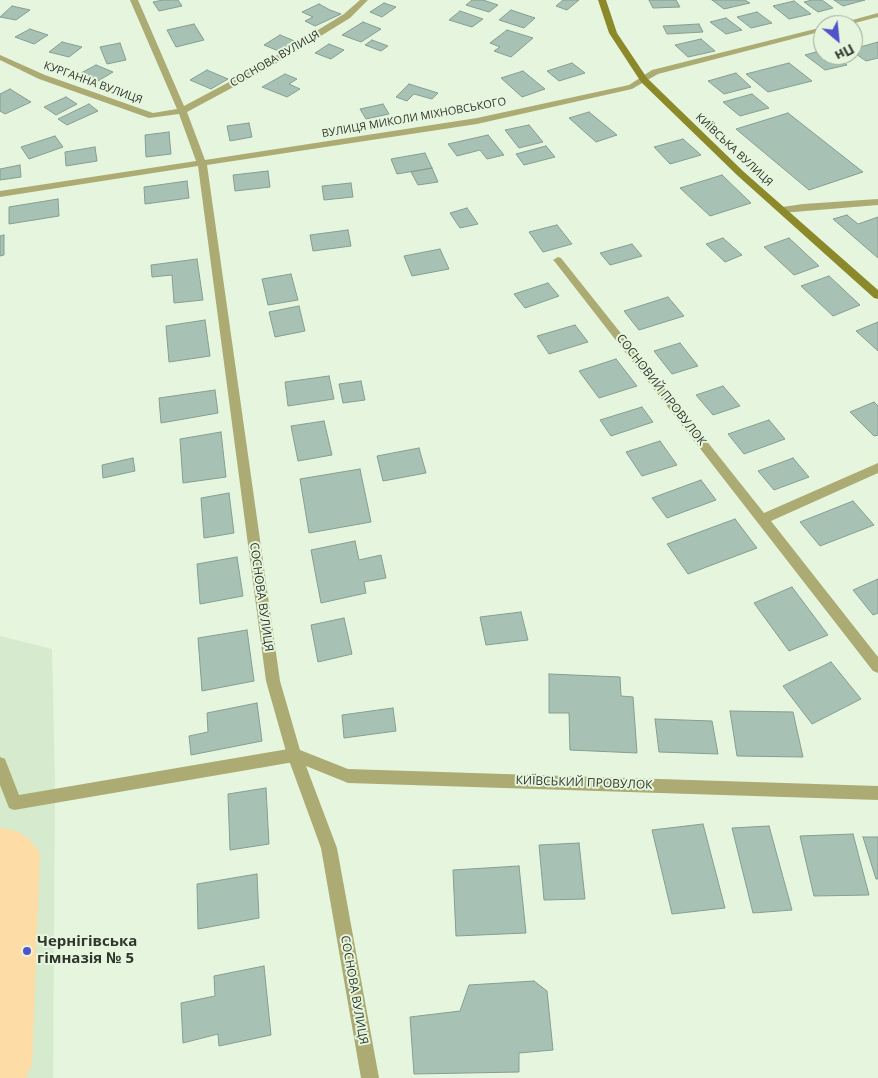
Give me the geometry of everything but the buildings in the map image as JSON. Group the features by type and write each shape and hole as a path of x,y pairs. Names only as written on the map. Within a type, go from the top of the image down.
{"main road":[{"name":"КИЇВСЬКА ВУЛИЦЯ","path":"602,0 613,33 644,80 741,174 878,296"}],"street":[{"name":"СОСНОВА ВУЛИЦЯ","path":"134,0 182,111 202,164 273,681 294,755 329,848 370,1078"},
{"name":"СОСНОВА ВУЛИЦЯ","path":"182,111 264,67 347,16 364,0"},
{"path":"863,19 878,15"},
{"name":"ВУЛИЦЯ МИКОЛИ МІХНОВСЬКОГО","path":"0,194 477,121 632,87 656,72 813,32"},
{"name":"КУРГАННА ВУЛИЦЯ","path":"0,57 42,77 152,116 182,111"},
{"path":"782,210 878,202"},
{"name":"СОСНОВИЙ ПРОВУЛОК","path":"558,260 878,667"},
{"path":"763,519 878,468"},
{"path":"0,764 14,803 294,755"},
{"name":"КИЇВСЬКИЙ ПРОВУЛОК","path":"294,755 348,776 878,793"}],"shaded area":[{"name":"Чернігівська гімназія № 5","path":"0,636 52,649 55,784 53,1078 0,1078"},
{"path":"0,829 19,832 32,842 40,854 32,1064 26,1078 0,1078"}],"place":[{"name":"Чернігівська гімназія № 5","path":"27,951"}]}
